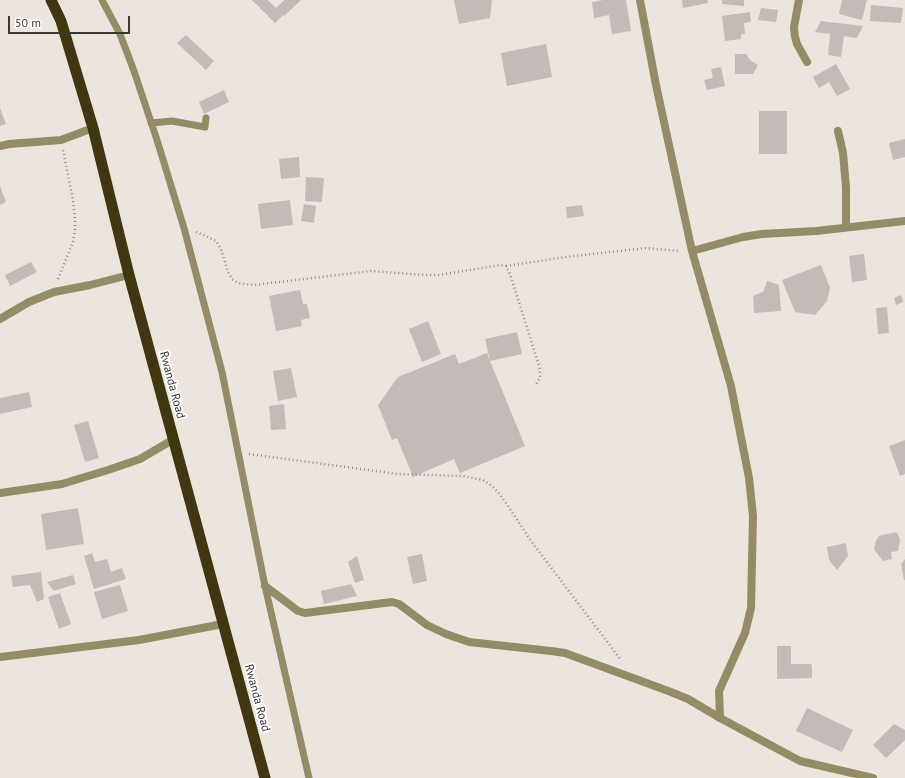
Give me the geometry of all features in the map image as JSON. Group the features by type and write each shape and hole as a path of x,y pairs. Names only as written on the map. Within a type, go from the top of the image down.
{"highway":[{"name":"Rwanda Road","path":"51,0 61,22 93,128 129,275 265,778"}],"street":[{"path":"640,0 659,100 692,251 731,386 749,478 753,516 751,608 745,633 719,691 720,718"},
{"path":"799,0 794,27 795,37 797,44 807,62"},
{"path":"0,146 61,140 93,128"},
{"path":"838,131 843,154 846,187 846,227"},
{"path":"692,251 743,236 905,221"},
{"path":"0,319 29,302 54,292 129,275"},
{"path":"0,493 62,484 108,470 140,459 174,439"},
{"path":"265,586 298,611 305,612 392,602 400,604 427,625 446,634 469,642 551,651 565,654 688,699 800,762 873,778"},
{"path":"0,657 139,640 223,624"}],"lane":[{"path":"102,0 120,34 134,71 184,228 222,372 265,586 309,778"},
{"path":"151,123 172,121 205,127 206,118"}],"path":[{"path":"54,292 75,230 73,200 61,140"},
{"path":"184,228 216,241 221,249 228,272 232,279 238,283 254,285 371,272 439,275 500,265 506,266 646,248 692,251"},
{"path":"506,266 512,280 540,368 540,378 535,386"},
{"path":"239,453 398,474 463,476 483,480 498,492 531,541 634,678"}],"building":[{"path":"252,0 268,0 276,8 284,0 301,0 275,23"},
{"path":"454,0 492,0 490,18 459,24"},
{"path":"603,0 626,0 631,31 612,34 609,15 594,18 592,2"},
{"path":"682,0 707,0 708,3 683,8"},
{"path":"722,0 744,0 744,6 722,4"},
{"path":"842,0 867,0 862,20 839,14"},
{"path":"871,5 903,8 901,23 870,21"},
{"path":"761,8 778,10 776,22 758,20"},
{"path":"750,12 751,22 744,23 745,34 741,34 741,39 725,41 722,16"},
{"path":"821,21 863,26 857,38 844,36 841,57 828,55 830,34 815,32"},
{"path":"186,35 214,61 206,70 177,43"},
{"path":"546,44 552,77 507,86 501,53"},
{"path":"735,54 746,54 751,61 758,65 753,74 735,74"},
{"path":"836,64 850,89 837,96 829,82 819,88 813,77"},
{"path":"721,67 725,86 707,90 704,80 713,78 711,69"},
{"path":"224,90 229,102 204,114 199,102"},
{"path":"0,108 6,124 0,126"},
{"path":"759,111 787,111 787,154 759,154"},
{"path":"905,139 905,157 893,160 889,143"},
{"path":"299,157 300,177 281,179 279,159"},
{"path":"306,177 324,178 322,202 305,201"},
{"path":"0,186 6,202 0,205"},
{"path":"290,200 293,225 261,229 258,204"},
{"path":"304,204 316,206 314,223 301,221"},
{"path":"582,205 584,216 567,218 566,207"},
{"path":"864,254 867,280 852,282 849,256"},
{"path":"31,262 37,272 10,286 5,275"},
{"path":"821,265 830,288 827,301 815,315 795,312 782,280"},
{"path":"767,281 779,285 781,311 754,313 753,296 763,292"},
{"path":"300,290 303,304 307,304 310,318 301,320 302,326 276,331 269,296"},
{"path":"901,295 903,302 896,305 894,298"},
{"path":"887,307 889,333 878,334 876,308"},
{"path":"428,321 441,354 422,362 409,329"},
{"path":"517,332 522,354 490,361 485,339"},
{"path":"487,353 525,446 460,473 454,459 413,477 397,438 392,440 378,405 398,377 455,354 459,364"},
{"path":"291,368 297,397 278,401 273,371"},
{"path":"29,392 32,407 0,414 0,398"},
{"path":"284,404 286,429 271,430 269,406"},
{"path":"88,421 99,458 85,462 74,425"},
{"path":"905,440 905,474 900,476 889,446"},
{"path":"78,508 84,544 46,550 41,514"},
{"path":"896,532 900,541 898,551 891,552 892,559 883,561 874,549 876,541 879,536"},
{"path":"846,543 848,556 837,570 829,560 827,547"},
{"path":"92,553 95,562 107,559 111,572 122,568 126,579 94,589 84,556"},
{"path":"422,554 427,581 413,584 407,557"},
{"path":"357,556 364,580 355,583 348,562"},
{"path":"905,559 905,580 904,580 901,564"},
{"path":"41,572 44,599 37,602 30,585 13,587 11,576"},
{"path":"73,575 76,584 54,591 47,582"},
{"path":"351,584 357,596 324,604 321,591"},
{"path":"120,585 128,611 102,619 94,592"},
{"path":"60,593 71,624 59,629 48,597"},
{"path":"777,646 791,646 791,664 811,664 812,678 777,679"},
{"path":"807,708 853,730 842,752 796,731"},
{"path":"894,724 905,730 905,740 886,758 873,745"}]}
